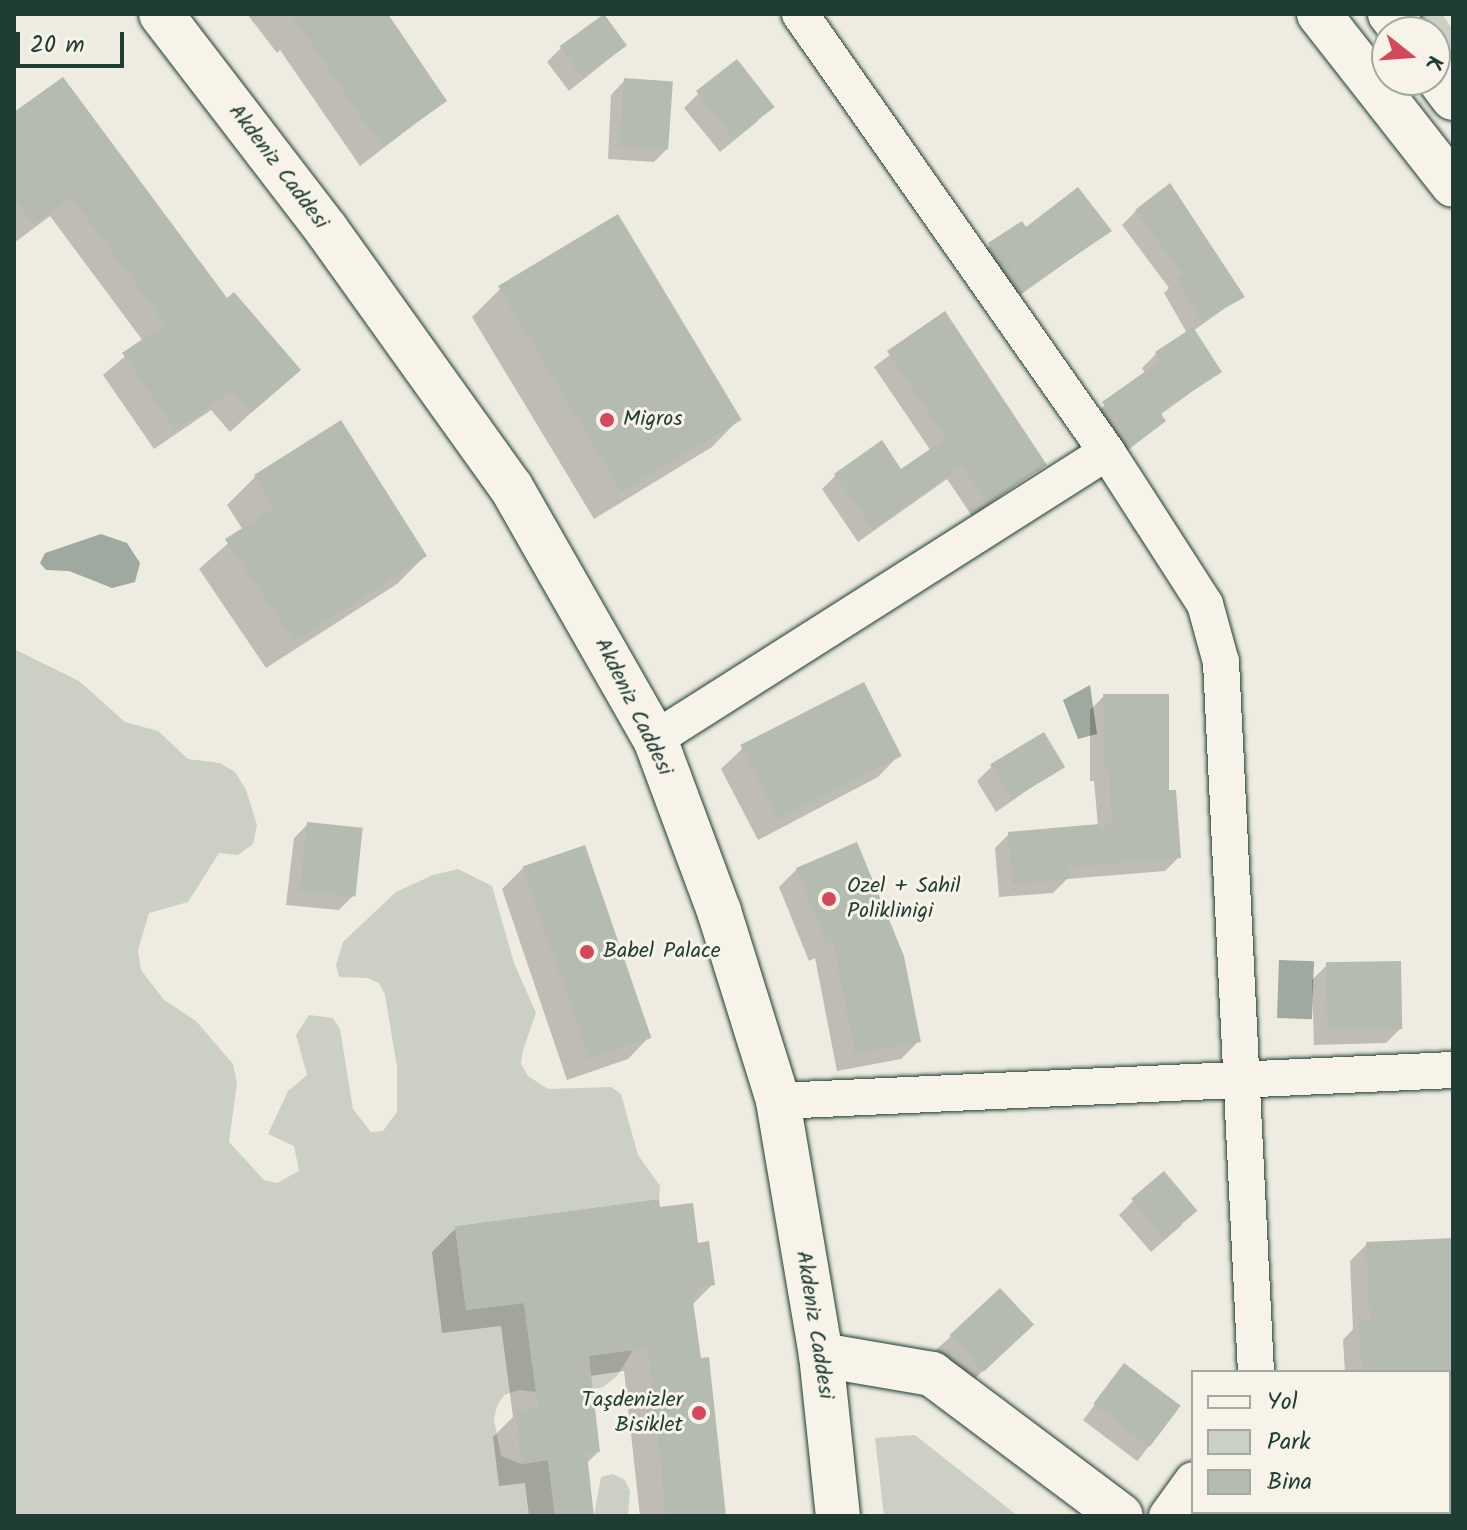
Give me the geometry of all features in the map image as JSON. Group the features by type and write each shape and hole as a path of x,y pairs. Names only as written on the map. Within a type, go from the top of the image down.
{"main road":[{"name":"Akdeniz Caddesi","path":"161,14 326,229 511,487 655,739 719,911 778,1101 821,1355 838,1516"},
{"path":"1319,14 1453,185"},
{"path":"821,1355 932,1374 1121,1516"}],"street":[{"path":"800,14 1107,452 1205,604 1221,662 1256,1370"},
{"path":"655,739 1107,452"},
{"path":"778,1101 1453,1070"},
{"path":"1167,1516 1191,1483"}],"green space":[{"path":"1417,14 1443,16 1419,16"},
{"path":"1451,27 1453,30 1453,65 1451,61"},
{"path":"14,649 79,681 125,722 158,731 188,759 220,763 235,772 246,790 257,825 253,844 238,855 219,853 188,902 149,913 138,950 141,970 164,1000 196,1021 233,1064 237,1083 229,1142 264,1180 277,1183 299,1171 294,1146 268,1134 288,1091 307,1075 296,1035 309,1015 333,1018 340,1029 353,1109 371,1132 383,1131 397,1112 397,1067 385,995 379,983 367,978 339,977 336,965 343,942 396,892 433,875 458,869 492,886 514,963 536,1013 521,1064 528,1076 548,1089 611,1087 621,1094 638,1155 660,1186 659,1199 455,1226 466,1310 524,1303 532,1363 633,1350 617,1376 603,1387 563,1395 518,1390 504,1395 497,1406 494,1419 501,1456 522,1464 548,1460 555,1516 14,1516"},
{"path":"915,1435 1018,1516 884,1516 875,1438"},
{"path":"613,1474 625,1480 630,1491 628,1516 594,1516 601,1477"}],"shaded area":[{"path":"101,534 127,543 140,563 135,582 112,588 69,571 46,570 40,563 45,553"},
{"path":"1090,685 1097,734 1078,739 1063,700"},
{"path":"1279,960 1314,961 1312,1019 1277,1018"}],"building":[{"path":"291,14 388,14 447,101 382,147"},
{"path":"604,14 627,46 582,78 560,46"},
{"path":"737,59 775,107 734,139 696,91"},
{"path":"63,77 227,298 234,292 301,370 251,413 232,391 176,430 122,353 165,324 71,197 34,225 14,198 14,112"},
{"path":"624,78 673,81 668,149 619,146"},
{"path":"1170,183 1245,297 1201,321 1177,278 1183,274 1135,210"},
{"path":"1078,187 1112,231 1021,292 988,243 1022,221 1026,227"},
{"path":"618,214 742,420 622,492 498,286"},
{"path":"945,311 1047,465 987,503 962,466 873,529 834,474 882,440 901,469 946,438 887,351"},
{"path":"1193,327 1222,372 1160,412 1166,421 1133,446 1102,402 1160,361 1155,352"},
{"path":"341,420 427,556 294,642 225,539 274,508 254,475"},
{"path":"864,682 902,756 778,819 740,745"},
{"path":"1103,694 1169,694 1169,790 1176,790 1181,858 1068,867 1069,879 1013,884 1008,832 1099,824 1104,832 1104,824 1112,823 1108,767 1103,767"},
{"path":"1044,732 1065,767 1011,800 990,764"},
{"path":"307,822 363,828 355,896 300,891"},
{"path":"857,842 904,956 921,1042 855,1054 833,942 827,944 796,868"},
{"name":"Babel Palace","path":"585,845 651,1038 589,1059 523,866"},
{"path":"1401,961 1402,1029 1327,1030 1326,962"},
{"path":"1164,1171 1197,1211 1164,1238 1131,1199"},
{"path":"659,1199 660,1207 693,1203 698,1243 709,1241 715,1285 698,1287 698,1293 692,1294 701,1358 709,1357 726,1516 666,1516 648,1348 589,1356 600,1452 587,1454 594,1516 555,1516 548,1460 522,1464 516,1411 538,1408 524,1303 466,1310 455,1226"},
{"path":"1453,1238 1453,1372 1362,1370 1359,1320 1370,1320 1366,1242"},
{"path":"1000,1288 1034,1325 984,1372 950,1335"},
{"path":"1124,1363 1181,1406 1150,1446 1093,1404"}],"place":[{"name":"Migros","path":"607,420"},
{"name":"Ozel + Sahil Poliklinigi","path":"829,899"},
{"name":"Babel Palace","path":"587,952"},
{"name":"Taşdenizler Bisiklet","path":"699,1413"}]}
